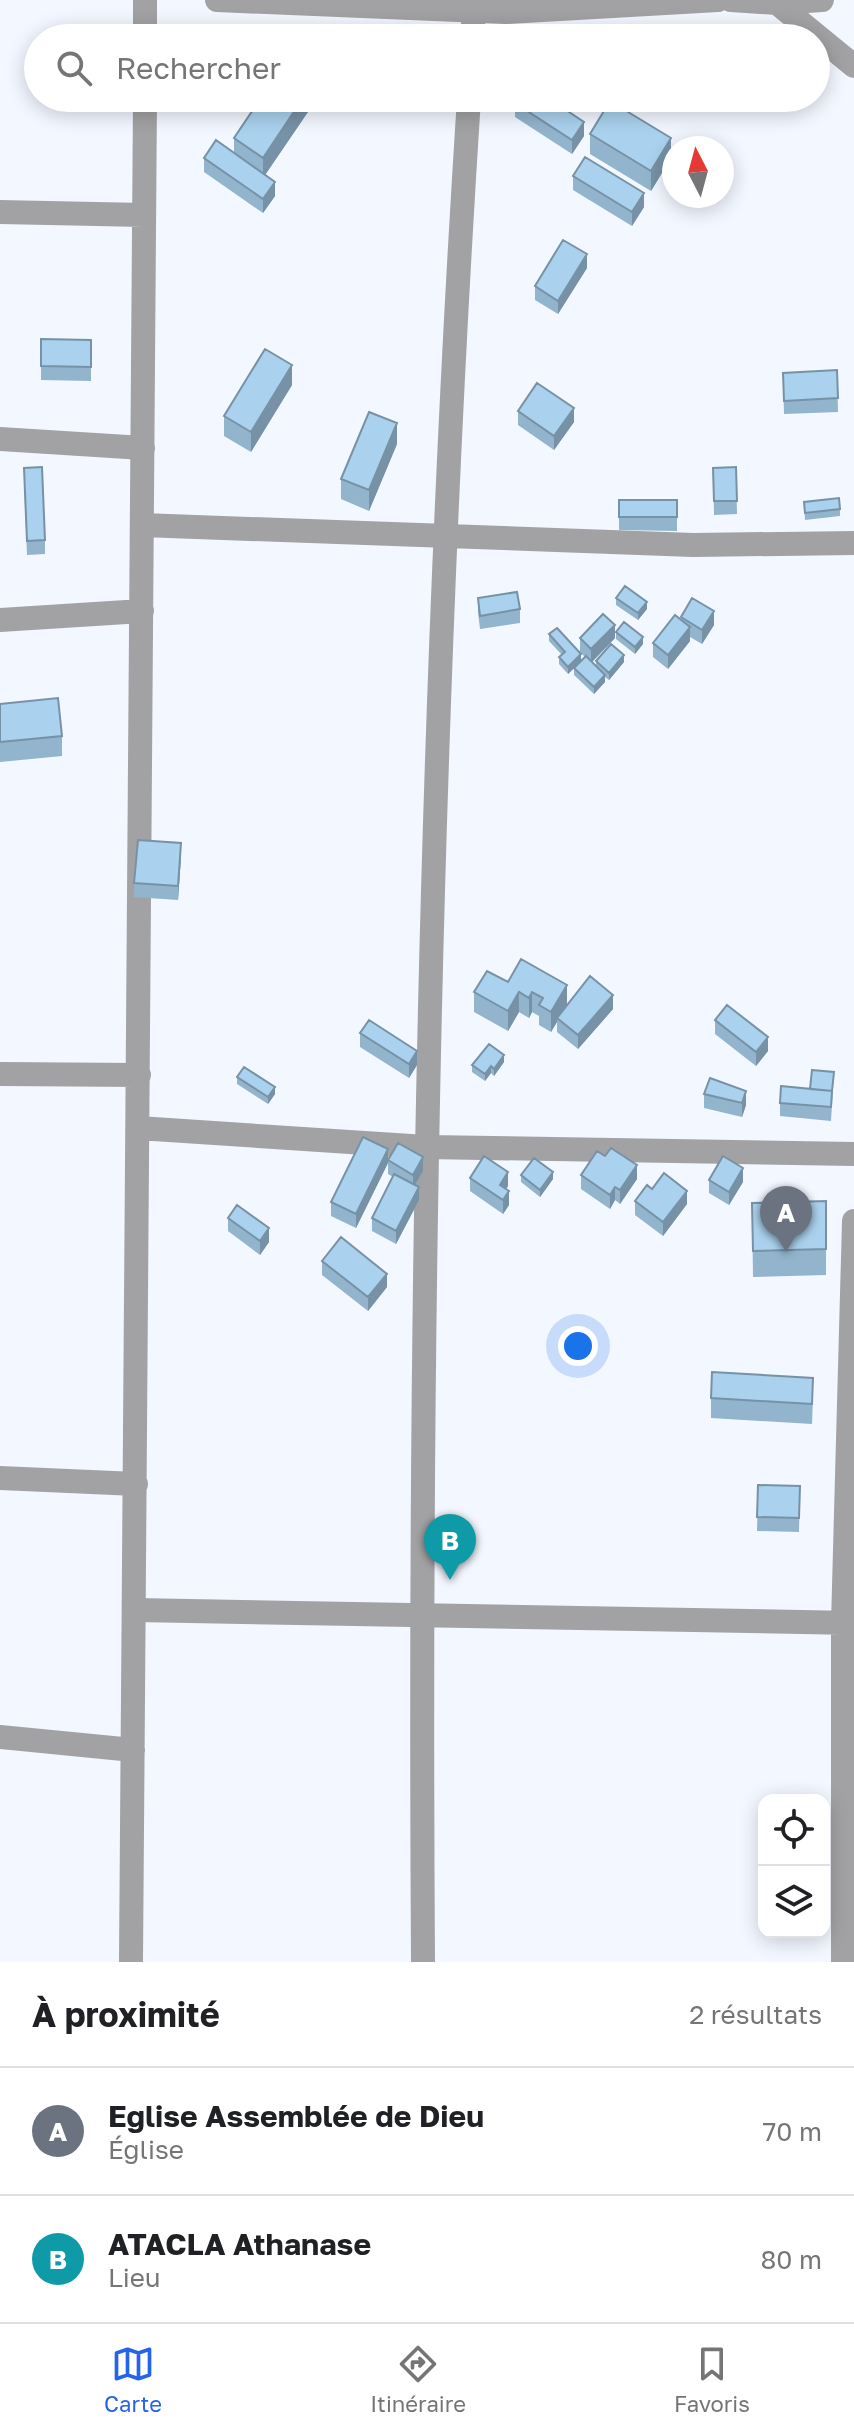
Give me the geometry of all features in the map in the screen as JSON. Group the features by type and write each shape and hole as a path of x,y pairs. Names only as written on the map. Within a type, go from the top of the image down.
{"street":[{"path":"145,0 145,24"},
{"path":"230,1 474,12 502,6 718,0"},
{"path":"731,0 777,3 822,0"},
{"path":"777,3 803,24"},
{"path":"473,24 474,12"},
{"path":"830,46 854,66"},
{"path":"131,1962 145,112"},
{"path":"423,1962 421,1613 426,1147 444,537 468,112"},
{"path":"0,212 144,215"},
{"path":"0,439 143,448"},
{"path":"142,525 693,545 854,543"},
{"path":"0,620 142,611"},
{"path":"0,1074 139,1075"},
{"path":"138,1128 426,1147 854,1154"},
{"path":"843,1962 854,1221"},
{"path":"0,1478 136,1484"},
{"path":"135,1610 849,1623"},
{"path":"0,1737 133,1750"}],"building":[{"path":"252,112 294,112 263,158 234,138"},
{"path":"529,112 569,112 584,122 572,140"},
{"path":"603,112 628,112 668,136 662,136 662,153 651,171 590,134"},
{"path":"216,140 275,182 263,199 204,158"},
{"path":"585,157 644,193 632,212 573,176"},
{"path":"563,240 587,254 558,301 535,286"},
{"path":"41,339 91,340 91,367 41,366"},
{"path":"265,349 292,365 251,432 224,416"},
{"path":"837,370 838,398 784,401 783,373"},
{"path":"537,383 574,408 554,436 518,411"},
{"path":"369,412 397,423 369,490 341,479"},
{"path":"42,467 45,540 27,541 24,468"},
{"path":"736,467 737,501 714,501 713,468"},
{"path":"839,498 840,509 805,513 804,502"},
{"path":"619,500 677,500 677,517 619,517"},
{"path":"625,586 647,602 638,613 616,598"},
{"path":"517,592 520,609 480,616 478,598"},
{"path":"692,598 714,611 702,630 681,617"},
{"path":"603,614 615,625 591,649 580,638"},
{"path":"675,615 690,627 668,655 653,643"},
{"path":"624,622 643,637 635,647 616,632"},
{"path":"557,628 581,654 568,667 559,657 565,652 549,634"},
{"path":"611,644 624,655 609,673 596,661"},
{"path":"586,656 605,675 594,687 574,668"},
{"path":"58,698 62,736 0,742 0,704"},
{"path":"138,840 181,843 178,886 134,883"},
{"path":"521,959 567,985 551,1012 539,1005 543,998 532,992 529,998 519,992 508,1011 474,992 487,971 508,982"},
{"path":"590,976 613,995 578,1035 557,1018"},
{"path":"727,1005 768,1037 756,1052 715,1020"},
{"path":"369,1020 417,1051 409,1064 360,1033"},
{"path":"489,1044 504,1055 494,1069 491,1066 485,1074 472,1065"},
{"path":"244,1067 275,1087 268,1097 237,1077"},
{"path":"812,1070 834,1072 832,1091 810,1089"},
{"path":"710,1078 746,1091 742,1103 704,1094"},
{"path":"781,1086 832,1091 831,1107 780,1103"},
{"path":"363,1137 388,1149 356,1214 331,1202"},
{"path":"398,1143 423,1157 413,1175 388,1160"},
{"path":"611,1148 637,1165 620,1190 615,1187 610,1195 581,1175 597,1151 605,1156"},
{"path":"484,1156 508,1172 500,1185 509,1191 503,1200 470,1178"},
{"path":"723,1156 743,1168 729,1192 709,1180"},
{"path":"534,1158 553,1172 540,1190 521,1175"},
{"path":"664,1173 687,1191 663,1222 635,1201 647,1185 652,1189"},
{"path":"394,1174 419,1187 396,1231 372,1218"},
{"path":"826,1201 826,1249 753,1251 752,1203"},
{"path":"237,1205 269,1228 260,1241 228,1218"},
{"path":"341,1237 387,1274 368,1297 322,1261"},
{"path":"712,1372 813,1378 812,1404 711,1398"},
{"path":"758,1485 800,1486 799,1518 757,1517"}],"place":[{"name":"Eglise Assemblée de Dieu","path":"786,1252"},
{"name":"ATACLA Athanase","path":"450,1580"}]}
